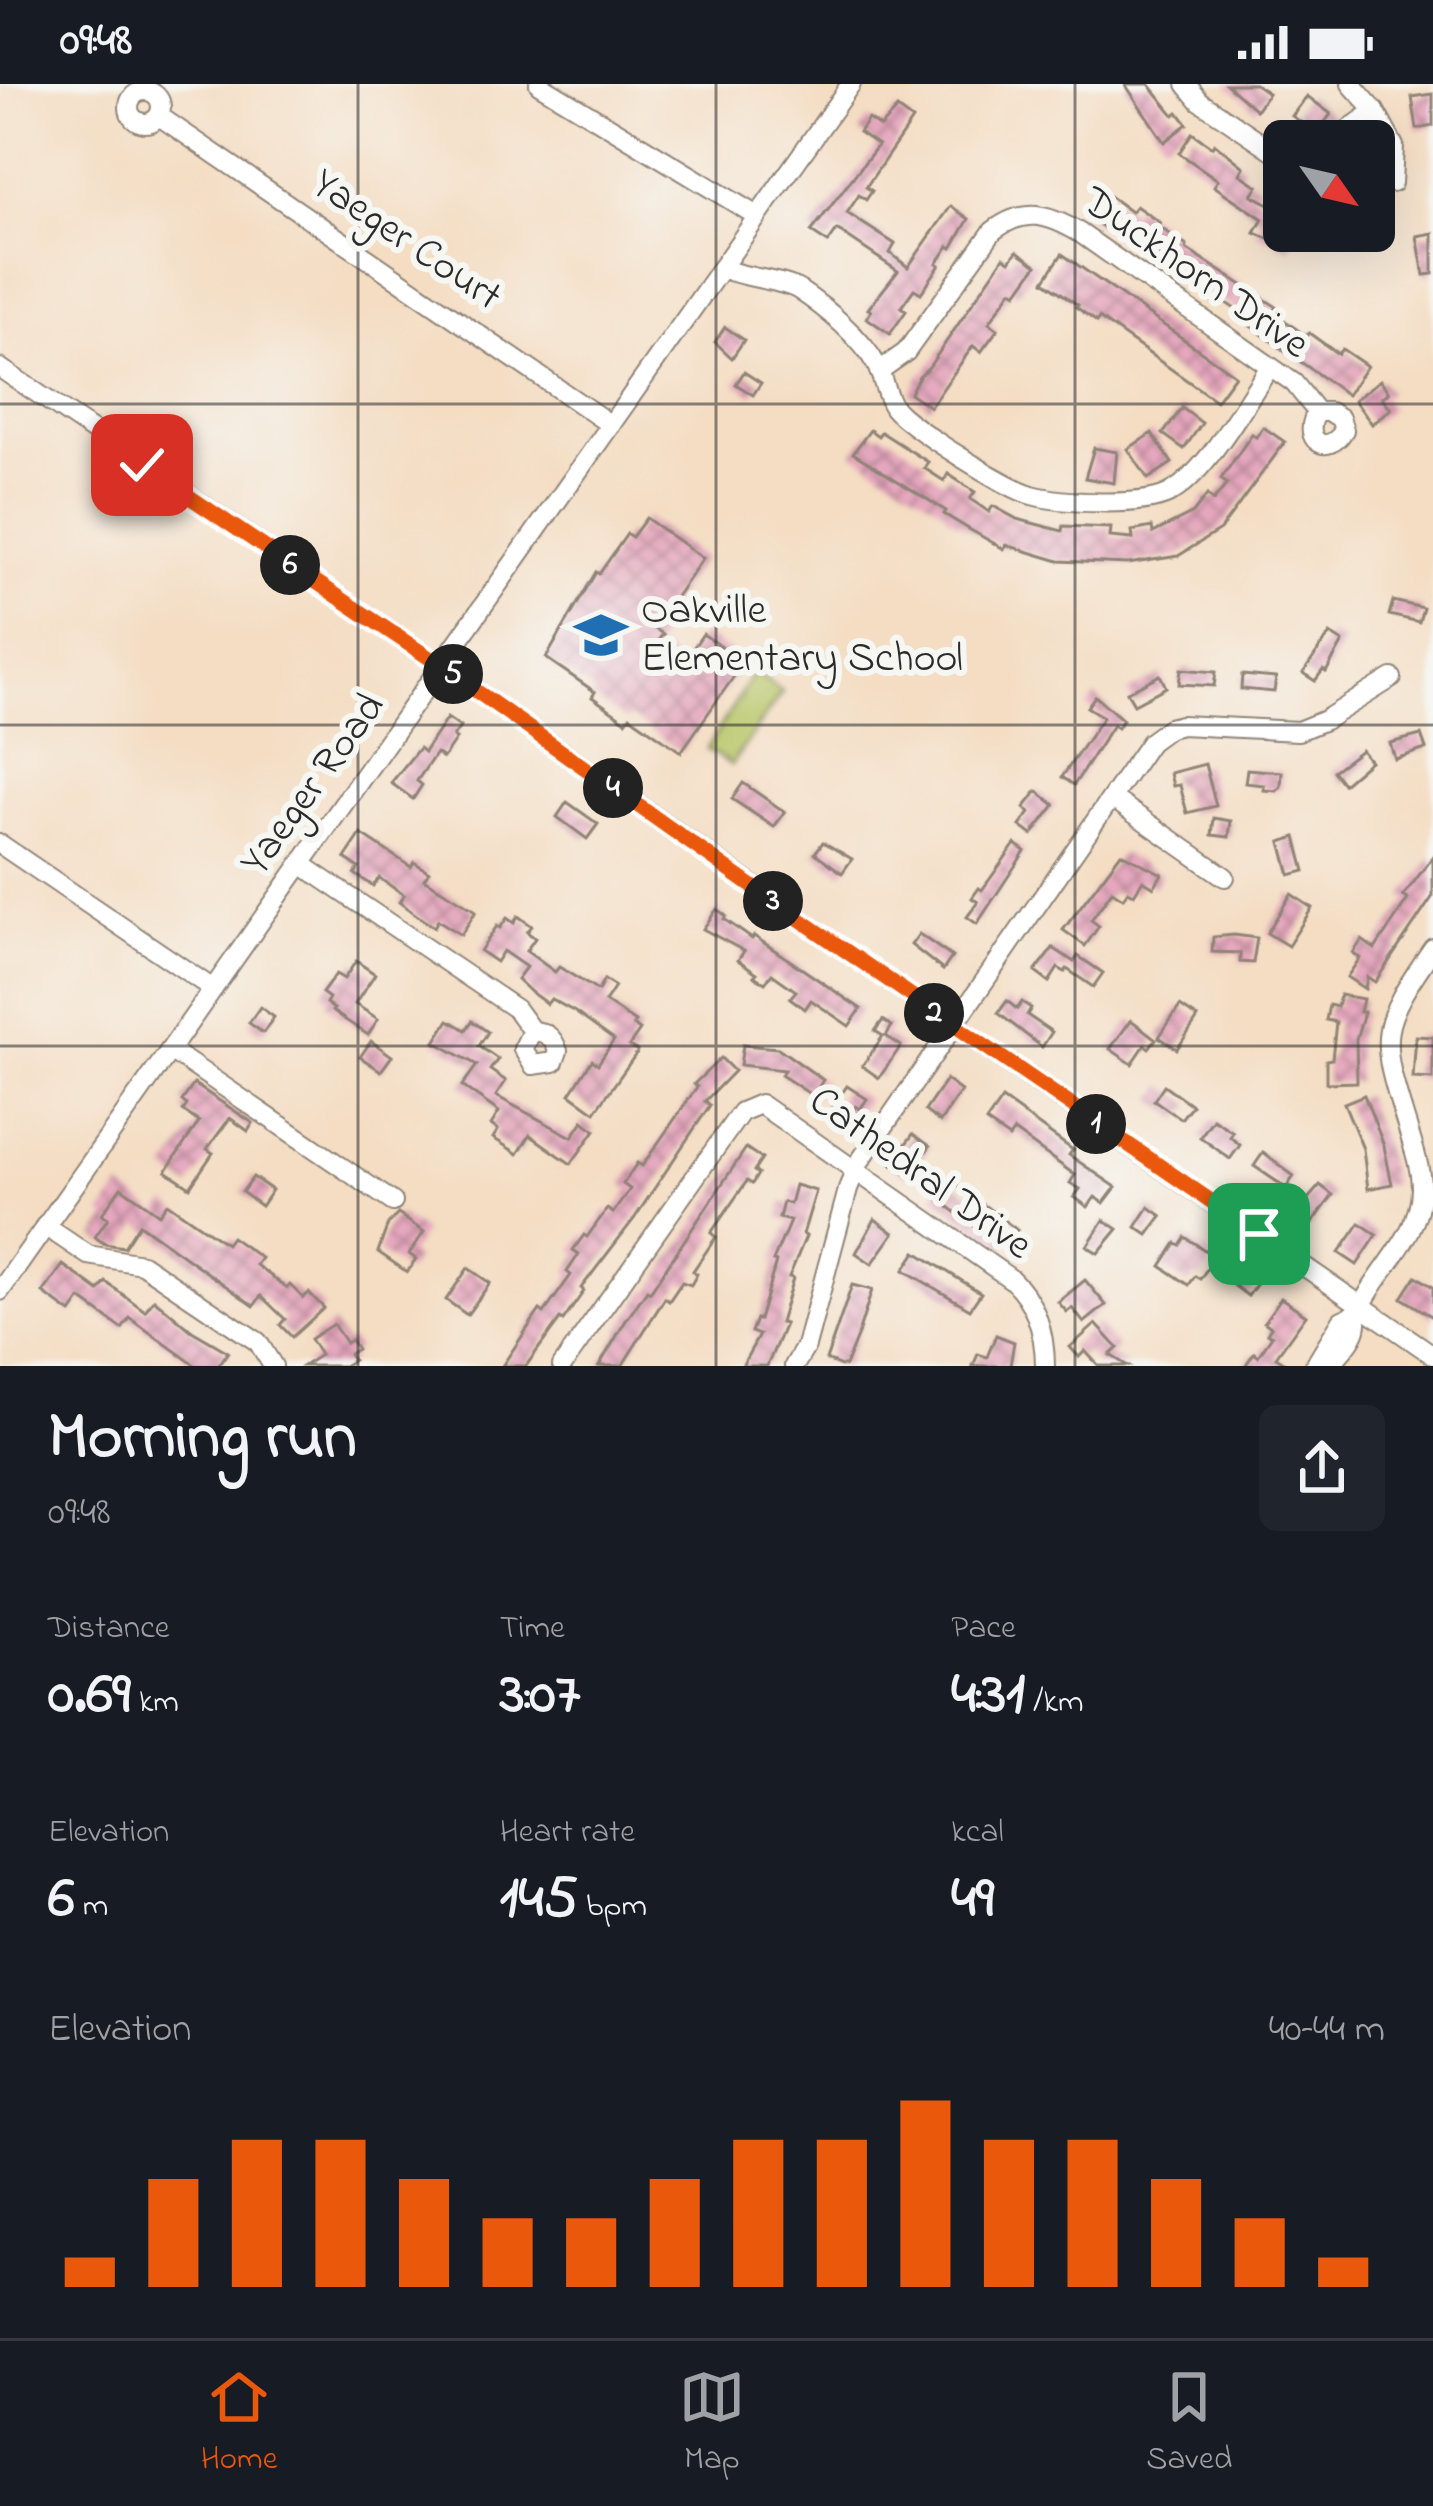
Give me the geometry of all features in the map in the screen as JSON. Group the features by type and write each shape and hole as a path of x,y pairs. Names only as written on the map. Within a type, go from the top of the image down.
{"street":[{"path":"538,84 757,216"},
{"name":"Yaeger Road","path":"0,1291 851,84"},
{"path":"1186,84 1200,101 1263,144"},
{"path":"1351,84 1380,120"},
{"path":"1362,120 1375,111"},
{"name":"Yaeger Court","path":"159,116 611,425"},
{"name":"Duckhorn Drive","path":"880,371 906,352 992,231 1007,220 1044,214 1080,233 1294,383 1317,412"},
{"path":"721,268 746,279 793,286 860,342 880,371 896,410 1012,487 1034,496 1122,501 1168,494 1191,476 1270,367"},
{"path":"0,368 443,667 1360,1310 1433,1354"},
{"path":"794,1366 806,1346 855,1170 1150,742 1181,724 1298,730 1325,720 1392,677"},
{"path":"1112,798 1225,877"},
{"path":"0,844 213,989"},
{"path":"301,864 516,1009 532,1031"},
{"path":"1329,1366 1355,1332 1360,1310 1409,1233 1419,1202 1418,1162 1387,1048 1396,1001 1433,948"},
{"path":"170,1050 393,1202"},
{"name":"Cathedral Drive","path":"562,1366 738,1117 760,1104 1020,1287 1041,1327 1045,1366"},
{"path":"45,1226 88,1255 142,1264 258,1342 273,1366"},
{"path":"1314,1366 1342,1320 1360,1310"}],"green space":[{"path":"754,672 782,692 731,765 707,749"}],"building":[{"path":"1125,84 1149,84 1187,124 1164,142"},
{"path":"1226,84 1255,84 1268,93 1256,110"},
{"path":"1433,94 1433,126 1417,129 1412,97"},
{"path":"1307,96 1331,114 1327,120 1292,116"},
{"path":"897,109 912,120 866,187 872,191 866,200 859,195 847,213 895,244 890,253 908,267 951,206 969,219 921,293 914,289 901,307 906,311 890,334 867,318 868,309 898,271 837,230 828,243 811,232 878,145 859,132 868,119 880,127"},
{"path":"1192,133 1212,147 1214,143 1244,167 1240,174 1258,186 1252,195 1263,201 1263,219 1214,186 1218,180 1179,153"},
{"path":"1101,190 1131,212 1136,206 1160,223 1186,249 1277,307 1273,312 1306,336 1309,333 1338,354 1342,349 1367,366 1347,395 1235,315 1238,311 1219,298 1215,304 1189,281 1177,277 1180,271 1160,257 1156,263 1128,239 1126,243 1085,214"},
{"path":"1433,233 1433,274 1424,275 1417,236"},
{"path":"1017,251 1037,265 989,323 998,329 981,352 973,346 930,407 910,393 919,376 1004,257 1010,261"},
{"path":"1062,254 1235,375 1216,401 1044,281"},
{"path":"725,327 744,340 732,358 715,342"},
{"path":"744,372 761,383 753,395 736,384"},
{"path":"1380,380 1389,392 1382,398 1391,409 1372,424 1354,400"},
{"path":"1182,408 1202,423 1184,449 1163,434"},
{"path":"1263,427 1285,442 1220,530 1178,556 1128,564 1059,561 1006,545 1004,549 853,453 870,430 878,436 881,432 928,462 924,468 944,481 948,474 975,492 970,499 989,512 993,506 1017,519 1062,531 1063,526 1111,528 1110,537 1133,539 1132,531 1152,527 1153,533 1193,513 1207,495 1213,501 1227,484 1221,479 1252,434 1256,437"},
{"path":"1152,433 1172,463 1148,479 1128,449"},
{"path":"1094,448 1117,452 1114,483 1085,478"},
{"name":"Oakville Elementary School","path":"646,518 703,558 654,628 663,634 654,646 681,665 703,634 744,662 681,752 630,716 626,721 592,697 595,692 546,658 596,572"},
{"path":"1393,601 1423,608 1419,622 1389,615"},
{"path":"1330,634 1343,642 1326,672 1315,681 1303,673"},
{"path":"1181,669 1216,672 1214,686 1179,684"},
{"path":"1160,675 1166,687 1134,704 1127,692"},
{"path":"1242,675 1276,678 1274,692 1241,689"},
{"path":"1095,696 1123,720 1117,728 1113,725 1074,785 1062,777 1103,717 1087,707"},
{"path":"447,718 460,727 456,739 443,758 436,753 417,781 422,785 413,799 391,783 419,748 424,752"},
{"path":"1421,735 1426,749 1395,759 1390,743"},
{"path":"1361,750 1370,761 1343,784 1333,771"},
{"path":"1205,764 1216,806 1187,813 1180,785 1173,786 1170,773"},
{"path":"1247,769 1282,772 1281,786 1277,791 1264,790 1264,785 1245,783"},
{"path":"743,783 785,812 774,827 732,799"},
{"path":"1037,791 1055,805 1032,835 1020,826 1030,813 1024,808"},
{"path":"567,802 598,824 587,839 557,817"},
{"path":"1214,818 1231,821 1229,837 1212,835"},
{"path":"361,834 411,867 414,862 429,872 424,879 476,911 461,935 438,920 434,927 423,920 399,902 404,895 379,878 373,886 355,874 359,868 345,858"},
{"path":"1296,837 1305,871 1290,875 1281,842"},
{"path":"823,842 852,859 842,873 815,853"},
{"path":"1015,844 1025,851 977,924 967,917 978,902 972,898"},
{"path":"1121,853 1162,874 1154,887 1143,880 1134,894 1128,891 1123,898 1112,891 1091,920 1099,926 1085,946 1063,930"},
{"path":"1433,857 1433,896 1375,982 1367,977 1365,989 1347,977 1360,958 1353,953 1362,940 1375,949 1408,899 1403,896"},
{"path":"1291,894 1312,908 1288,946 1267,933"},
{"path":"717,909 752,939 754,936 861,1009 849,1026 811,1000 805,1009 790,998 796,991 772,974 765,983 754,976 757,973 738,960 744,951 703,929"},
{"path":"518,916 532,926 527,932 535,938 526,951 555,972 559,967 598,991 604,980 615,987 605,1002 640,1030 629,1046 638,1051 595,1112 570,1094 592,1060 598,1064 614,1040 575,1012 551,999 547,1004 532,993 517,979 526,967 503,951 496,962 480,951 497,926 507,918 514,923"},
{"path":"919,934 952,957 943,970 911,945"},
{"path":"1213,937 1257,938 1253,963 1240,962 1240,953 1212,952"},
{"path":"1053,948 1074,962 1078,956 1103,973 1093,987 1058,968 1049,982 1035,972"},
{"path":"356,961 375,974 355,1004 378,1019 368,1035 332,1011 326,1003 329,998 322,993 336,974 344,979"},
{"path":"1340,995 1363,999 1356,1039 1357,1082 1326,1083 1326,1060 1332,1059 1336,1022 1326,1020 1329,1005 1337,1007"},
{"path":"1007,1001 1017,1009 1022,1002 1031,1008 1027,1015 1052,1032 1042,1047 998,1013"},
{"path":"1180,1006 1198,1018 1177,1049 1159,1037"},
{"path":"260,1007 274,1017 263,1033 249,1023"},
{"path":"449,1020 466,1030 472,1021 488,1032 479,1046 498,1059 490,1070 506,1081 496,1096 572,1137 583,1121 595,1130 571,1164 530,1135 518,1154 493,1138 498,1130 491,1125 499,1112 462,1086 477,1065 435,1042"},
{"path":"883,1020 892,1026 886,1036 901,1046 879,1078 862,1066 883,1036 875,1031"},
{"path":"1131,1020 1156,1039 1149,1048 1145,1045 1132,1064 1110,1049"},
{"path":"1416,1036 1433,1037 1433,1079 1413,1078"},
{"path":"371,1041 392,1056 381,1071 360,1057"},
{"path":"743,1045 778,1048 823,1080 813,1096 781,1075 784,1070 740,1065"},
{"path":"721,1058 734,1071 705,1101 710,1105 581,1288 584,1291 563,1321 526,1366 502,1366 571,1275 567,1272 579,1254 573,1250 607,1209 613,1213 630,1189 623,1184 637,1163 642,1166 697,1087 694,1084"},
{"path":"946,1080 961,1091 940,1122 925,1111"},
{"path":"194,1084 253,1123 248,1131 230,1118 207,1149 213,1153 190,1187 166,1171 199,1122 183,1111 187,1105 182,1101"},
{"path":"1164,1085 1192,1105 1181,1119 1154,1100"},
{"path":"847,1086 867,1099 841,1128 825,1117"},
{"path":"1364,1095 1384,1146 1392,1184 1368,1189 1363,1149 1344,1103"},
{"path":"1002,1099 1116,1187 1104,1203 1095,1197 1088,1207 1074,1197 1080,1189 1070,1183 1075,1175 1014,1131 1009,1138 986,1122"},
{"path":"1213,1119 1233,1132 1230,1137 1240,1145 1230,1159 1200,1137"},
{"path":"913,1134 930,1146 908,1176 891,1164"},
{"path":"746,1148 762,1159 754,1171 758,1174 752,1184 747,1181 711,1233 716,1237 693,1271 697,1274 691,1285 682,1282 669,1301 665,1298 622,1366 599,1366 625,1322"},
{"path":"1263,1153 1294,1176 1286,1188 1254,1166"},
{"path":"253,1177 272,1190 261,1206 242,1192"},
{"path":"947,1177 1017,1230 1004,1248 934,1196"},
{"path":"795,1185 816,1191 806,1236 789,1277 793,1278 780,1323 785,1324 767,1366 742,1366 759,1335 751,1332 790,1221 779,1218 783,1202 790,1204"},
{"path":"1320,1185 1333,1195 1309,1228 1293,1216"},
{"path":"121,1187 159,1214 167,1203 226,1244 231,1237 261,1258 256,1265 303,1298 309,1293 324,1308 292,1337 280,1325 285,1319 261,1296 254,1306 139,1224 124,1247 105,1244 95,1237 108,1218 102,1214"},
{"path":"1149,1207 1162,1216 1148,1235 1136,1227"},
{"path":"398,1214 424,1232 409,1254 416,1259 407,1272 378,1252 388,1224"},
{"path":"875,1219 894,1233 872,1264 856,1253"},
{"path":"1104,1220 1118,1229 1098,1253 1087,1246"},
{"path":"1360,1223 1377,1235 1357,1265 1339,1253"},
{"path":"1185,1237 1215,1257 1200,1279 1195,1276 1189,1285 1161,1266"},
{"path":"916,1252 981,1293 970,1309 904,1270"},
{"path":"63,1265 99,1291 106,1282 145,1311 154,1299 192,1331 228,1352 218,1366 196,1366 130,1318 122,1329 81,1299 71,1313 43,1293"},
{"path":"468,1268 490,1283 467,1315 446,1300"},
{"path":"1243,1268 1260,1279 1248,1296 1232,1284"},
{"path":"1416,1276 1433,1287 1433,1317 1402,1298"},
{"path":"1085,1280 1106,1305 1084,1323 1072,1308 1067,1312 1058,1302"},
{"path":"852,1285 872,1290 845,1366 841,1366 826,1360"},
{"path":"1281,1298 1306,1315 1276,1357 1290,1366 1245,1366 1272,1336 1264,1322"},
{"path":"333,1324 346,1343 351,1340 357,1349 349,1354 353,1360 343,1366 303,1366 320,1355 310,1339"},
{"path":"1096,1324 1118,1348 1110,1355 1128,1366 1099,1366 1085,1351 1079,1357 1070,1347"},
{"path":"996,1335 1014,1342 1010,1366 973,1366 978,1354 987,1357"}],"place":[{"name":"Oakville Elementary School","path":"601,635"}],"route":[{"path":"142,465 431,659 760,892 1259,1234"}]}
